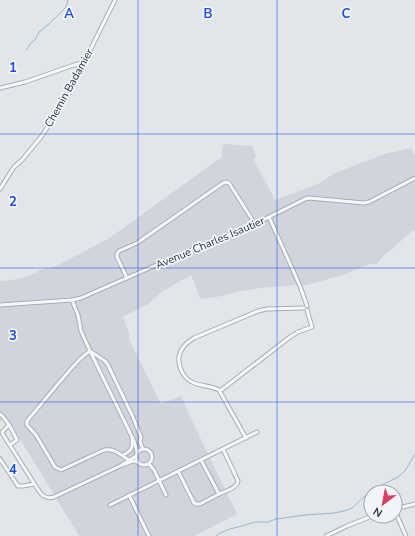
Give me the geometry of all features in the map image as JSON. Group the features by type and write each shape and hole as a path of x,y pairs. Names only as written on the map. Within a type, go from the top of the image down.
{"street":[{"name":"Chemin Badamier","path":"0,189 14,167 22,160 41,137 66,99 115,0"},
{"path":"0,88 25,82 83,63"},
{"name":"Avenue Charles Isautier","path":"0,305 72,300 81,298 255,224 305,199 367,203 415,178"},
{"path":"127,278 116,257 119,251 137,243 223,183 229,183 255,224"},
{"path":"220,391 290,337 298,332 312,327 300,286 269,217"},
{"path":"72,300 79,319 81,331 90,352 134,441 138,462"},
{"path":"246,438 220,391 194,383 182,373 179,364 180,354 184,346 194,338 258,311 267,309 306,308"},
{"path":"90,352 105,361 108,365 132,415 141,437 140,442 143,448 148,449 152,454 152,459 149,464"},
{"path":"90,352 84,355 72,367 26,423 36,435 55,467 58,469 61,470 104,450 111,449 129,460"},
{"path":"0,414 17,440 10,445"},
{"path":"8,425 1,433 41,494 47,498 133,461 142,465 149,464"},
{"path":"110,505 257,432"},
{"path":"122,455 128,453 130,450 132,441 131,435"},
{"path":"137,452 143,448"},
{"path":"178,472 194,503 200,504 238,484 223,449"},
{"path":"122,465 136,456"},
{"path":"0,459 16,484 23,486 34,484"},
{"path":"201,460 219,494"},
{"path":"149,464 154,470 166,495"},
{"path":"129,495 149,536"},
{"path":"403,508 415,504"},
{"path":"326,536 363,520"},
{"path":"401,524 406,536"}],"shaded area":[{"path":"224,144 252,146 256,155 254,160 275,200 320,183 333,174 384,154 411,148 415,156 415,230 384,255 377,264 369,264 346,274 307,285 261,288 201,299 191,275 161,292 150,303 123,317 129,332 129,339 161,404 181,396 237,514 194,536 79,536 6,416 0,422 0,281 19,279 40,270 56,266 108,239 222,157"}],"waterway":[{"path":"26,50 35,40 39,32 66,7 68,0"},
{"path":"216,536 230,529 255,522 268,522 276,519 305,515 334,513 352,508 376,488 398,477 405,471 415,454"}]}
